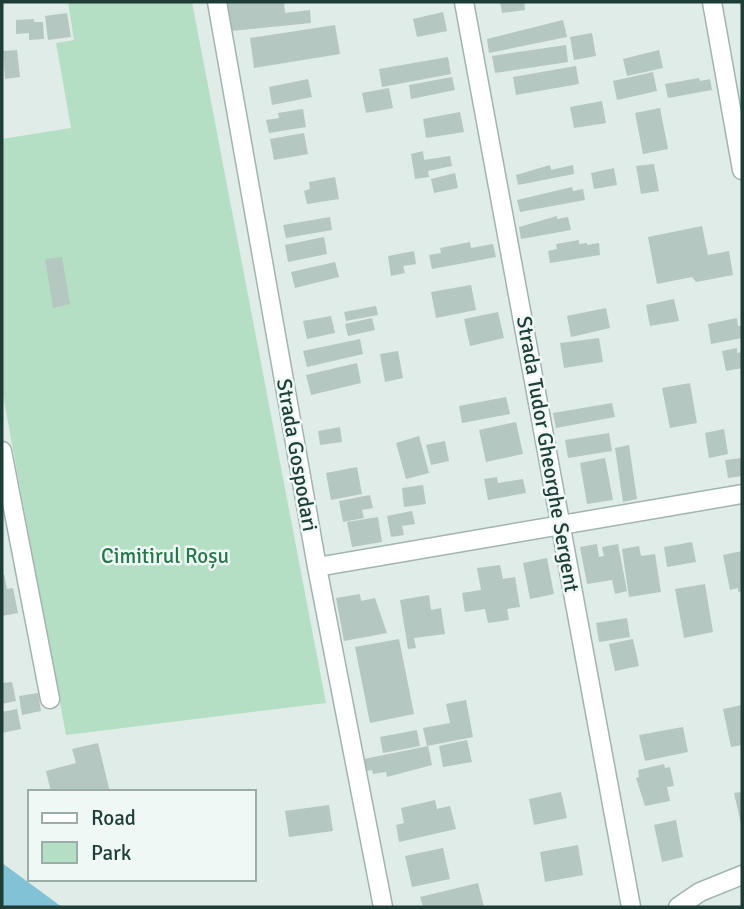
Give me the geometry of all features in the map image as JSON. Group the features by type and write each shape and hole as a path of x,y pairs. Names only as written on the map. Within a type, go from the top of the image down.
{"street":[{"name":"Strada Gospodari","path":"217,2 317,567 383,907"},
{"name":"Strada Tudor Gheorghe Sergent","path":"464,2 631,907"},
{"path":"712,2 742,170"},
{"path":"2,451 50,699"},
{"path":"317,567 742,494"},
{"path":"678,907 700,892 742,875"}],"green space":[{"name":"Cimitirul Roșu","path":"68,2 192,2 326,703 66,735 2,390 2,139 71,128 56,43 74,40"}],"water":[{"path":"2,863 62,907 2,907"}],"building":[{"path":"227,2 284,2 285,13 310,10 311,23 231,31"},
{"path":"500,2 524,2 525,10 502,13"},
{"path":"443,12 447,31 417,37 413,19"},
{"path":"67,13 71,37 48,40 45,16"},
{"path":"34,19 34,22 43,22 44,39 29,40 29,33 16,34 16,20"},
{"path":"563,20 567,37 489,53 487,39"},
{"path":"335,25 340,54 254,68 250,38"},
{"path":"592,33 596,56 574,60 570,37"},
{"path":"566,45 568,62 495,73 492,56"},
{"path":"17,50 20,77 5,79 3,51"},
{"path":"659,50 663,68 627,76 623,59"},
{"path":"448,57 451,74 382,87 379,69"},
{"path":"576,66 579,84 516,95 513,77"},
{"path":"653,72 657,91 617,100 613,81"},
{"path":"452,77 455,90 411,99 409,85"},
{"path":"699,78 700,81 710,79 712,90 668,98 665,84"},
{"path":"308,79 312,97 272,105 269,87"},
{"path":"389,88 393,108 366,113 362,93"},
{"path":"602,101 606,123 574,128 570,107"},
{"path":"660,108 668,149 643,154 635,113"},
{"path":"303,109 306,127 269,133 266,120 279,118 278,113"},
{"path":"460,112 464,132 426,138 423,119"},
{"path":"304,133 308,154 274,160 270,139"},
{"path":"423,151 424,160 450,156 452,166 428,171 429,177 415,179 411,154"},
{"path":"654,164 659,191 641,194 636,166"},
{"path":"550,165 551,170 573,165 574,174 518,185 516,175"},
{"path":"614,168 617,185 594,189 591,173"},
{"path":"455,173 458,188 434,193 431,179"},
{"path":"335,177 339,199 307,204 304,191 310,189 309,182"},
{"path":"572,187 573,191 583,189 585,200 520,212 517,200"},
{"path":"557,216 557,219 568,217 571,230 521,239 519,227"},
{"path":"330,217 332,230 286,238 283,225"},
{"path":"702,226 708,255 729,251 733,275 696,282 692,277 657,284 648,237"},
{"path":"324,237 327,254 288,262 285,245"},
{"path":"579,240 579,244 599,243 600,255 550,263 548,251 557,249 556,244"},
{"path":"470,242 471,248 493,244 496,257 432,269 429,255 441,253 440,248"},
{"path":"414,251 416,264 403,266 405,273 391,276 388,256"},
{"path":"62,257 70,304 53,308 45,259"},
{"path":"335,262 339,277 295,288 291,272"},
{"path":"471,285 476,310 436,318 431,292"},
{"path":"674,299 679,321 650,326 646,305"},
{"path":"376,306 378,315 346,321 344,312"},
{"path":"606,308 610,328 571,337 567,316"},
{"path":"498,312 504,338 470,346 464,319"},
{"path":"331,316 335,333 307,339 303,321"},
{"path":"372,318 375,330 348,336 345,324"},
{"path":"737,318 738,326 742,326 742,338 711,344 708,324"},
{"path":"599,338 603,362 564,368 560,343"},
{"path":"360,339 363,354 307,367 303,351"},
{"path":"737,348 737,353 742,352 742,368 726,371 722,351"},
{"path":"398,351 403,378 385,382 380,354"},
{"path":"357,363 361,383 311,395 306,375"},
{"path":"690,383 697,423 670,428 662,388"},
{"path":"506,397 510,414 462,423 459,406"},
{"path":"612,403 615,417 556,428 553,413"},
{"path":"516,422 523,454 486,462 479,430"},
{"path":"340,427 342,442 320,445 318,431"},
{"path":"724,429 728,454 709,458 705,433"},
{"path":"609,433 612,451 568,458 565,440"},
{"path":"419,436 429,473 406,479 396,443"},
{"path":"445,441 449,461 431,465 426,445"},
{"path":"629,445 637,499 623,502 615,448"},
{"path":"605,458 613,500 587,504 580,463"},
{"path":"742,458 742,476 728,478 725,460"},
{"path":"357,467 362,494 331,500 326,473"},
{"path":"497,477 498,483 523,479 526,493 488,500 484,479"},
{"path":"423,485 426,504 404,507 402,488"},
{"path":"370,495 373,508 362,510 364,518 343,522 339,501"},
{"path":"412,511 415,524 402,526 404,535 391,537 387,516"},
{"path":"378,517 382,542 352,547 347,522"},
{"path":"692,542 696,562 667,567 664,547"},
{"path":"597,544 599,557 604,556 602,547 618,544 627,591 615,594 612,580 587,584 580,547"},
{"path":"639,546 641,556 655,554 661,592 629,597 622,549"},
{"path":"742,551 742,591 738,592 738,588 730,590 723,555"},
{"path":"547,558 554,594 530,599 523,563"},
{"path":"500,565 503,579 515,577 520,607 507,609 509,620 488,623 485,609 465,612 462,593 481,590 477,568"},
{"path":"4,574 7,589 13,588 18,613 2,616 2,575"},
{"path":"705,584 713,632 684,638 675,589"},
{"path":"360,594 361,601 375,598 387,633 344,641 336,598"},
{"path":"429,595 431,610 441,608 445,634 414,638 416,648 408,649 400,600"},
{"path":"627,618 630,637 599,642 596,623"},
{"path":"399,639 414,714 370,723 355,647"},
{"path":"633,639 639,666 615,671 609,644"},
{"path":"12,682 16,701 2,704 2,683"},
{"path":"38,693 41,711 22,715 19,696"},
{"path":"466,700 473,737 427,746 423,728 450,723 446,704"},
{"path":"742,705 742,745 731,747 723,709"},
{"path":"17,709 21,729 2,733 2,712"},
{"path":"683,727 688,752 645,761 639,735"},
{"path":"417,730 420,746 383,753 380,737"},
{"path":"467,740 472,762 443,767 439,746"},
{"path":"98,743 110,790 51,790 46,771 76,763 72,749"},
{"path":"428,746 432,765 387,777 386,772 373,774 372,770 367,771 364,759"},
{"path":"664,764 665,768 670,767 674,786 667,787 670,801 645,806 636,778 639,777 638,770"},
{"path":"561,792 567,818 534,825 529,799"},
{"path":"742,792 742,824 741,824 734,793"},
{"path":"435,800 437,809 450,806 456,829 399,842 396,825 404,823 401,808"},
{"path":"329,805 333,831 289,837 285,811"},
{"path":"676,820 683,857 662,862 654,825"},
{"path":"578,845 583,875 545,882 540,852"},
{"path":"443,848 450,879 412,887 405,856"},
{"path":"478,883 484,907 423,907 420,897"}]}
